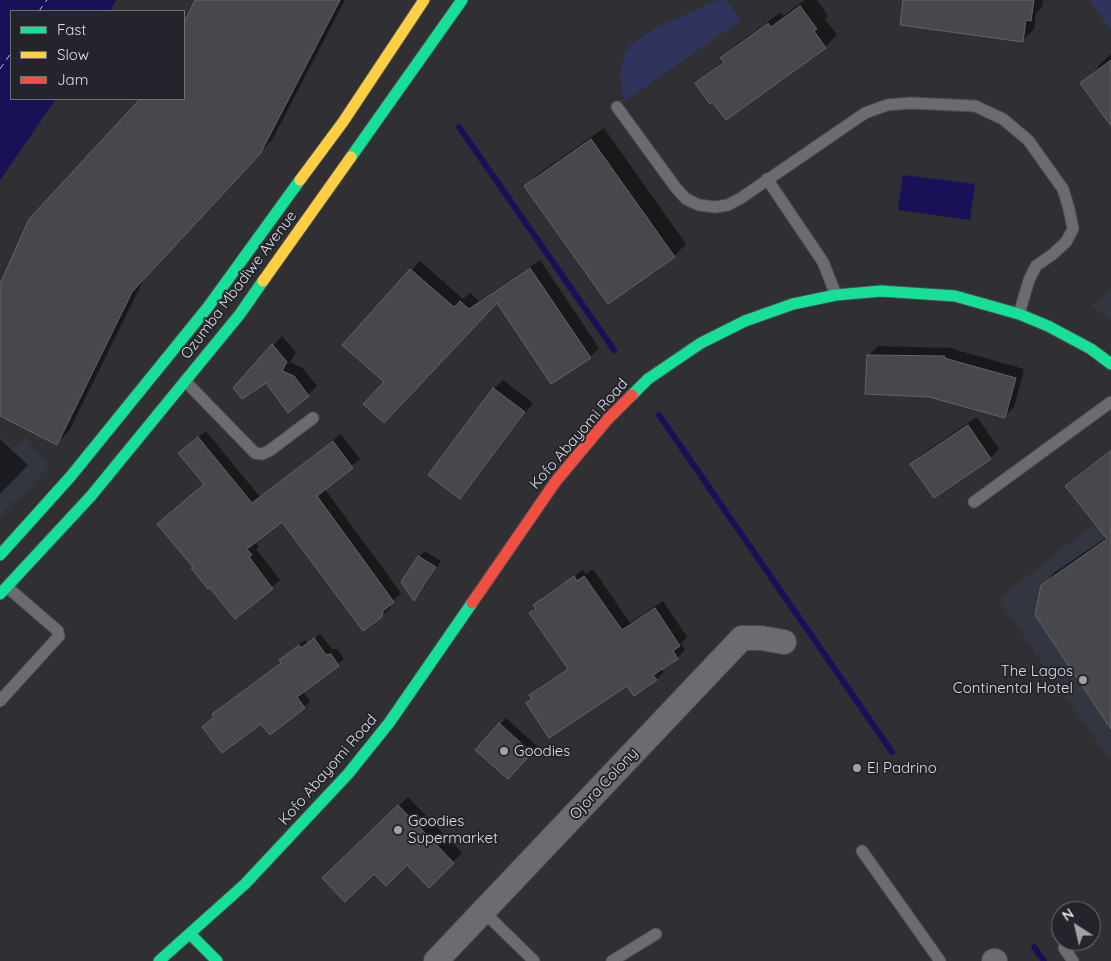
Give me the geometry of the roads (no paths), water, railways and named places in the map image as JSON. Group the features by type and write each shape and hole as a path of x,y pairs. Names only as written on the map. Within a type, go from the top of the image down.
{"main road":[{"name":"Ozumba Mbadiwe Avenue","path":"0,555 71,476 208,307 343,122 424,0"},
{"name":"Ozumba Mbadiwe Avenue","path":"4,590 92,496 240,314 462,0"},
{"name":"Kofo Abayomi Road","path":"159,961 245,884 348,774 389,723 556,481 607,420 648,379 701,343 745,321 793,304 836,295 881,291 955,296 1019,314 1048,326 1082,344 1111,364"},
{"path":"190,934 217,961"}],"street":[{"name":"Ojora Colony","path":"436,961 742,638 761,638 784,642"}],"lane":[{"path":"617,107 686,199 699,205 715,207 728,205 741,198 865,113 887,105 910,103 975,106 1004,118 1028,140 1063,190 1070,209 1073,229 1066,242 1036,266 1029,280 1019,314"},
{"path":"767,179 823,262 836,295"},
{"path":"185,381 255,453 269,452 314,418"},
{"path":"974,502 1111,402"},
{"path":"0,700 59,636 58,631 4,590"},
{"path":"862,851 940,961"},
{"path":"483,911 534,961"},
{"path":"612,961 656,934"}],"waterway":[{"path":"459,127 614,350"},
{"path":"659,415 892,752"},
{"path":"1034,947 1044,961"}],"place":[{"name":"The Lagos Continental Hotel","path":"1083,680"},
{"name":"Goodies","path":"504,751"},
{"name":"El Padrino","path":"857,768"},
{"name":"Goodies Supermarket","path":"398,830"}]}
